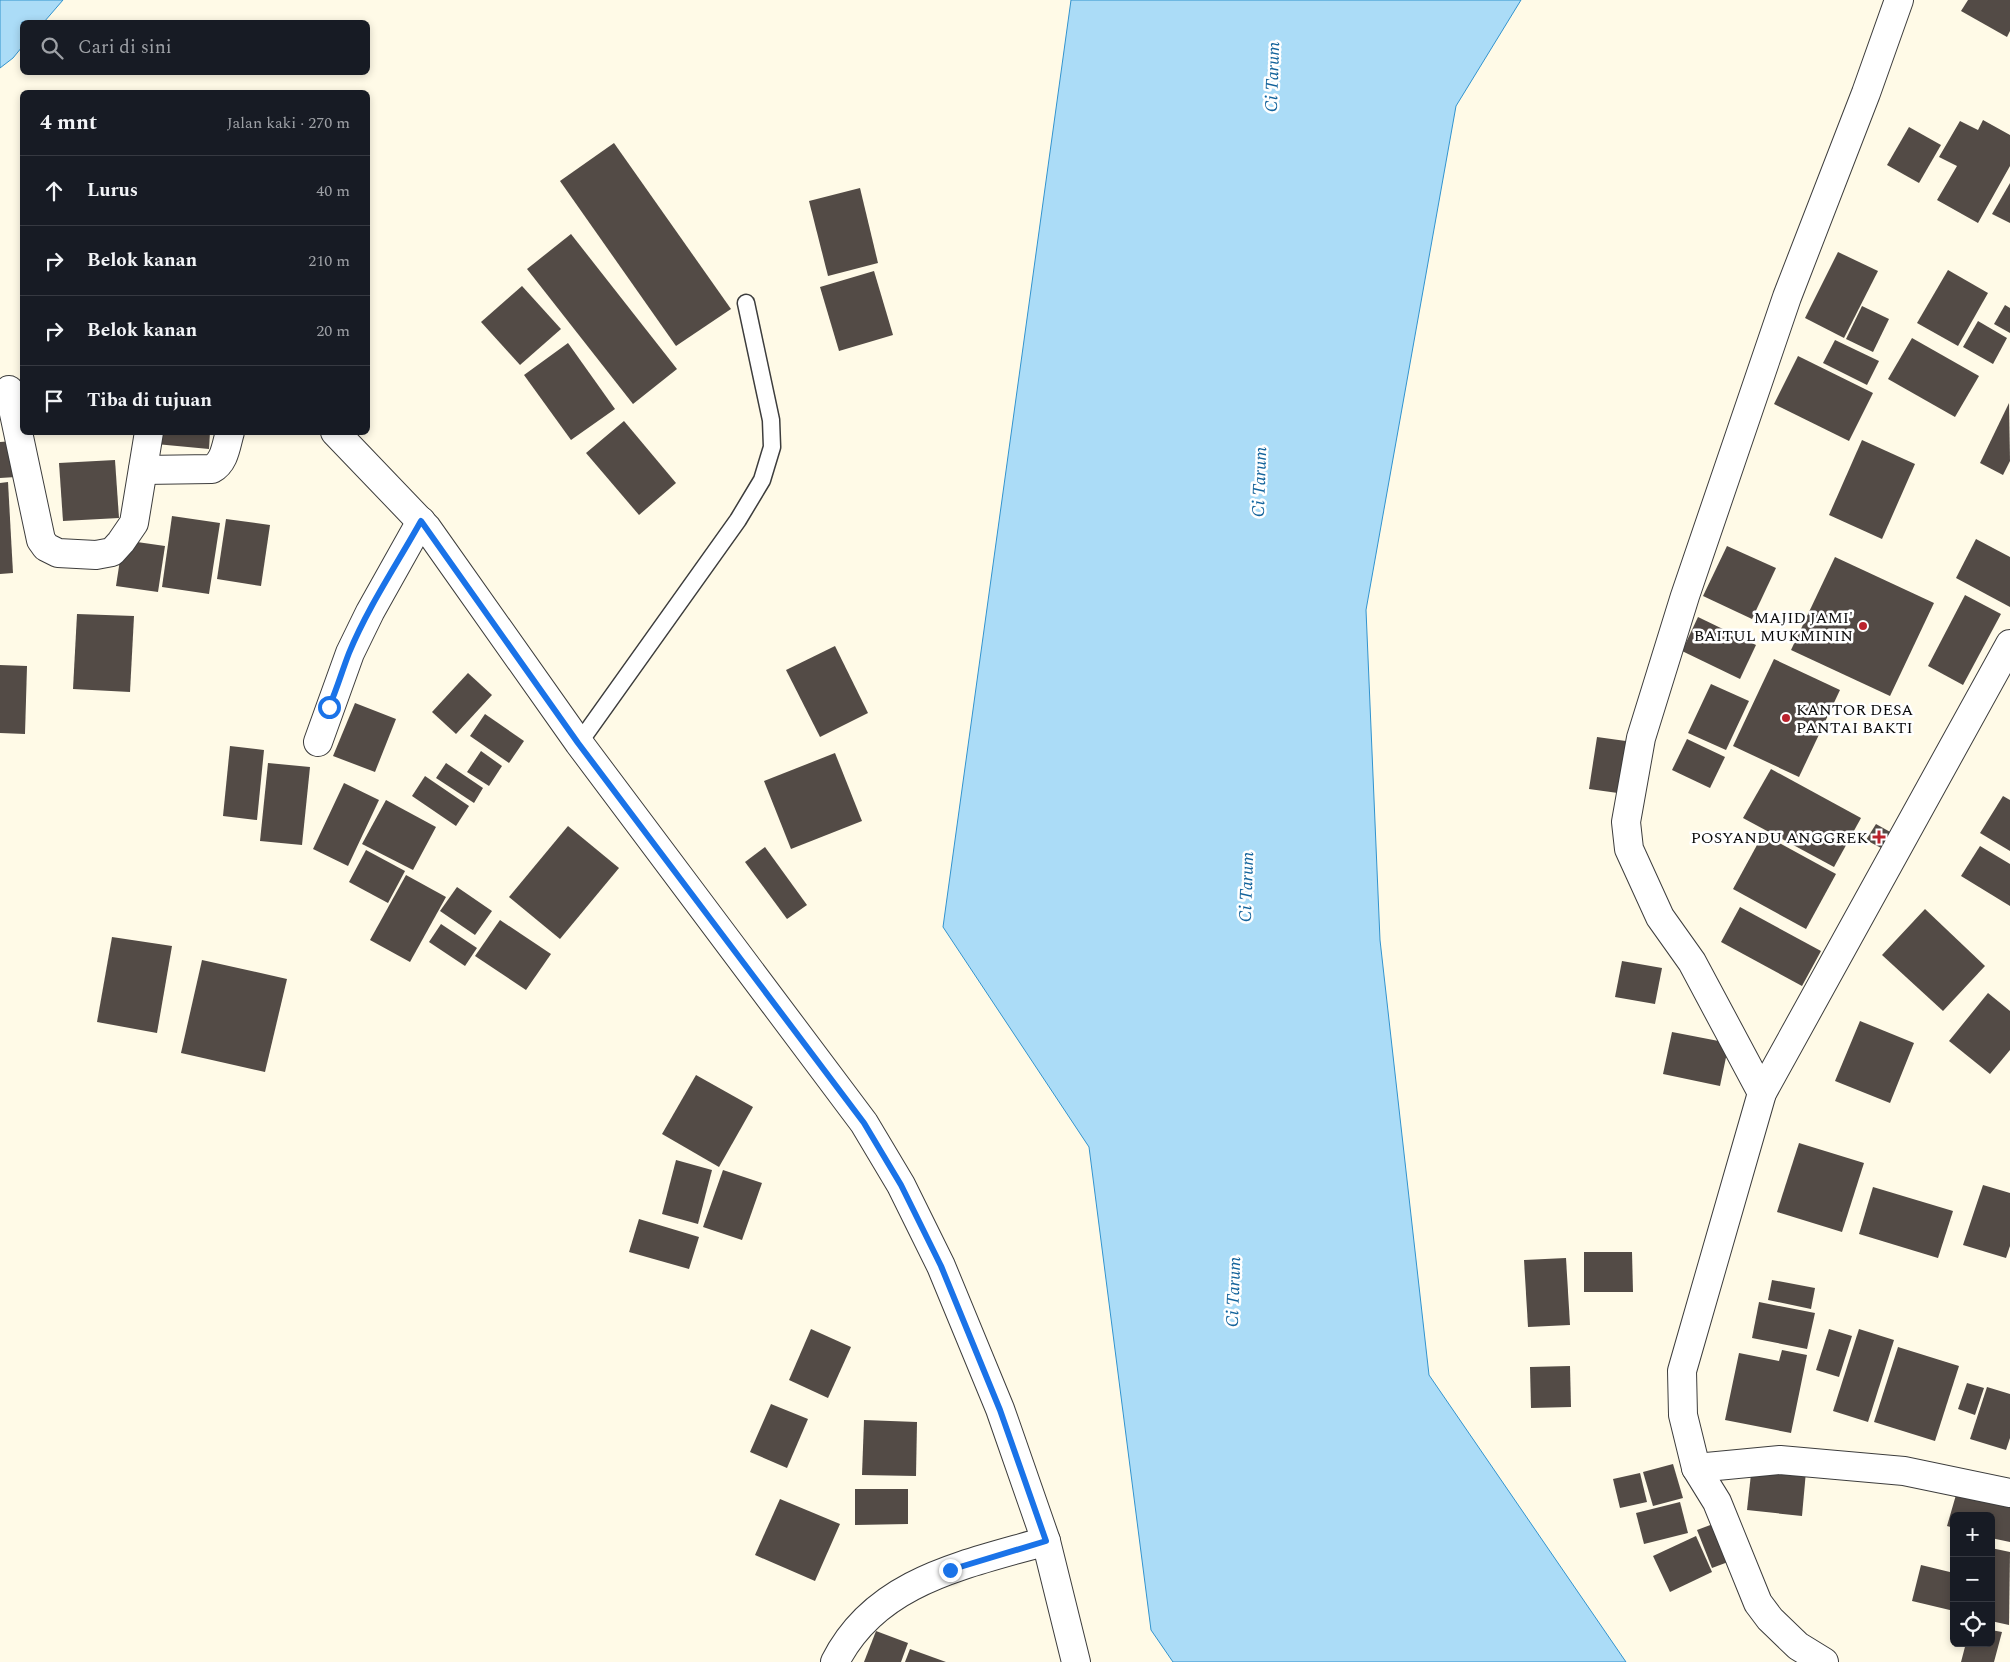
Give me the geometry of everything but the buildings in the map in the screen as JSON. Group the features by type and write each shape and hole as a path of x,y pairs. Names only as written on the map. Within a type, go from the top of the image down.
{"street":[{"path":"1762,1093 1692,962 1660,917 1629,849 1626,822 1641,738 1684,596 1787,297 1866,93 1898,0"},
{"path":"11,390 41,540 58,554 96,555 112,552 121,542 134,523 149,435"},
{"path":"143,470 212,470 217,467 223,456 229,435"},
{"path":"338,435 421,521 578,743 864,1123 901,1185 941,1266 1000,1410 1046,1541 1076,1662"},
{"path":"318,742 350,653 370,612 421,521"},
{"path":"1824,1662 1798,1646 1770,1619 1758,1603 1717,1502 1696,1468 1683,1415 1682,1371 1762,1093 2010,644"},
{"path":"1696,1468 1780,1460 1904,1471 2010,1493"},
{"path":"835,1662 853,1632 884,1603 913,1584 950,1570 1046,1541"}],"lane":[{"path":"578,743 738,520 762,480 772,448 771,420 746,303"}],"water":[{"path":"0,0 63,0 46,20 20,20 20,49 13,58 0,68"},
{"name":"Ci Tarum","path":"1071,0 1521,0 1456,106 1366,610 1380,940 1429,1375 1626,1662 1173,1662 1151,1630 1089,1147 943,927"}],"place":[{"name":"MAJID JAMI' BAITUL MUKMININ","path":"1863,626"},
{"name":"KANTOR DESA PANTAI BAKTI","path":"1786,718"},
{"name":"POSYANDU ANGGREK","path":"1879,837"}],"route":[{"path":"329,707 350,653 370,612 421,521 578,743 864,1123 901,1185 941,1266 1000,1410 1046,1541 950,1570"}]}
